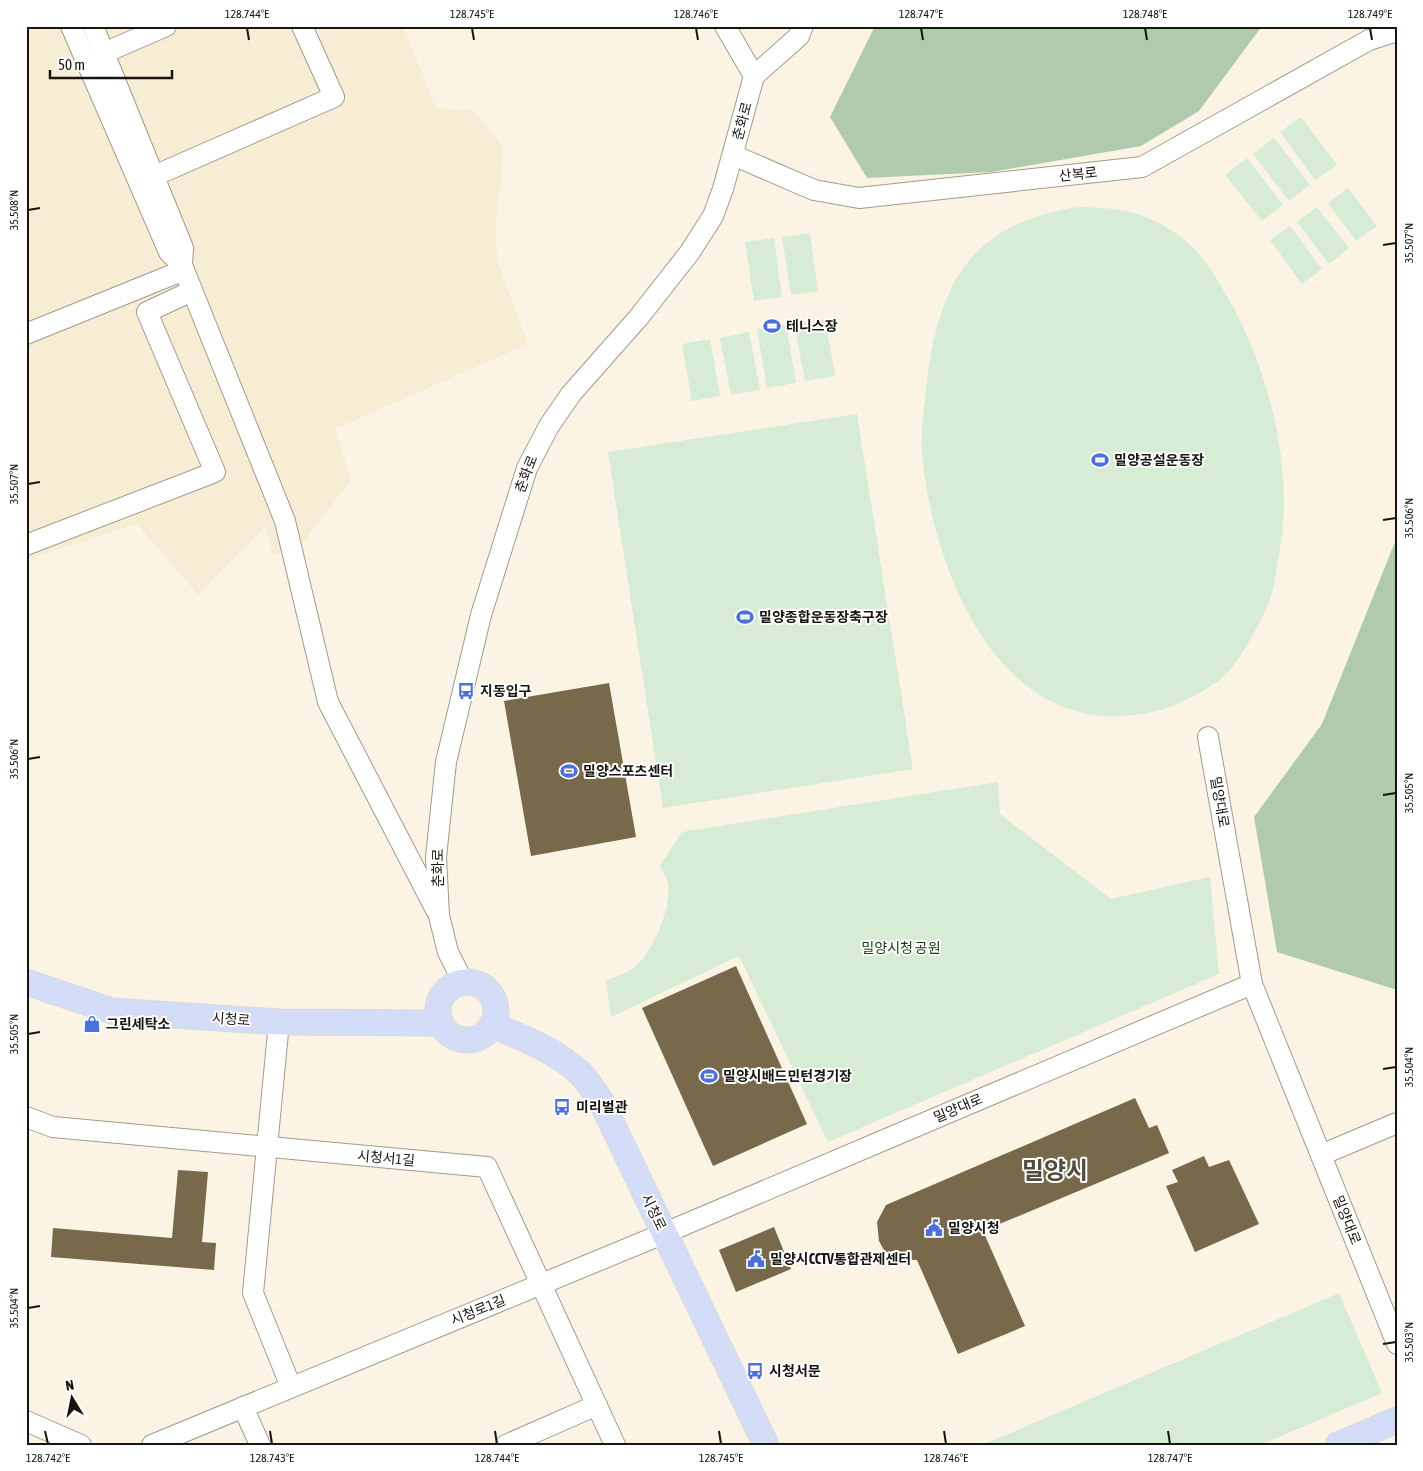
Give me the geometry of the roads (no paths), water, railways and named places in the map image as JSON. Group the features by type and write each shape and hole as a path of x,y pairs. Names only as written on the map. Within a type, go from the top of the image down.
{"main road":[{"name":"시청로","path":"26,982 112,1011 279,1022 440,1023"},
{"path":"463,982 472,982 488,991 496,1007 492,1025 479,1037 461,1040 452,1036 440,1023 438,1015 441,997 446,990 463,982"},
{"name":"시청로","path":"492,1025 530,1040 561,1058 581,1074 601,1101 766,1445"},
{"path":"1338,1445 1397,1420"}],"street":[{"path":"71,26 169,252 183,267"},
{"path":"93,26 183,248 183,267 285,521 328,702 439,916"},
{"path":"104,53 166,26"},
{"path":"154,176 334,97 302,26"},
{"path":"725,26 754,76 799,36 803,26"},
{"name":"산복로","path":"733,155 814,190 858,198 1142,167 1369,40 1397,31"},
{"name":"춘화로","path":"463,982 448,952 439,916 436,856 446,762 481,615 527,468 548,426 572,394 639,317 690,252 713,216 733,155 754,76"},
{"path":"26,334 183,267"},
{"path":"26,545 215,472 147,312 192,291"},
{"name":"밀양대로","path":"1208,737 1252,984 1397,1344"},
{"name":"밀양대로","path":"665,1233 1252,984"},
{"path":"279,1022 253,1293 291,1387"},
{"name":"시청서1길","path":"26,1117 53,1127 487,1167 615,1445"},
{"path":"1321,1155 1397,1123"},
{"name":"시청로1길","path":"152,1445 665,1233"},
{"path":"506,1445 597,1405"},
{"path":"243,1407 260,1445"},
{"path":"26,1421 81,1445"}],"place":[{"name":"테니스장","path":"772,326"},
{"name":"밀양공설운동장","path":"1100,460"},
{"name":"밀양종합운동장축구장","path":"745,617"},
{"name":"지동입구","path":"466,691"},
{"name":"밀양스포츠센터","path":"569,771"},
{"name":"그린세탁소","path":"92,1024"},
{"name":"밀양시배드민턴경기장","path":"709,1076"},
{"name":"미리벌관","path":"562,1107"},
{"name":"밀양시청","path":"934,1228"},
{"name":"밀양시CCTV통합관제센터","path":"756,1259"},
{"name":"시청서문","path":"755,1371"}],"district":[{"name":"밀양시","path":"1055,1171"}],"park label":[{"name":"밀양시청 공원","path":"901,948"}]}
